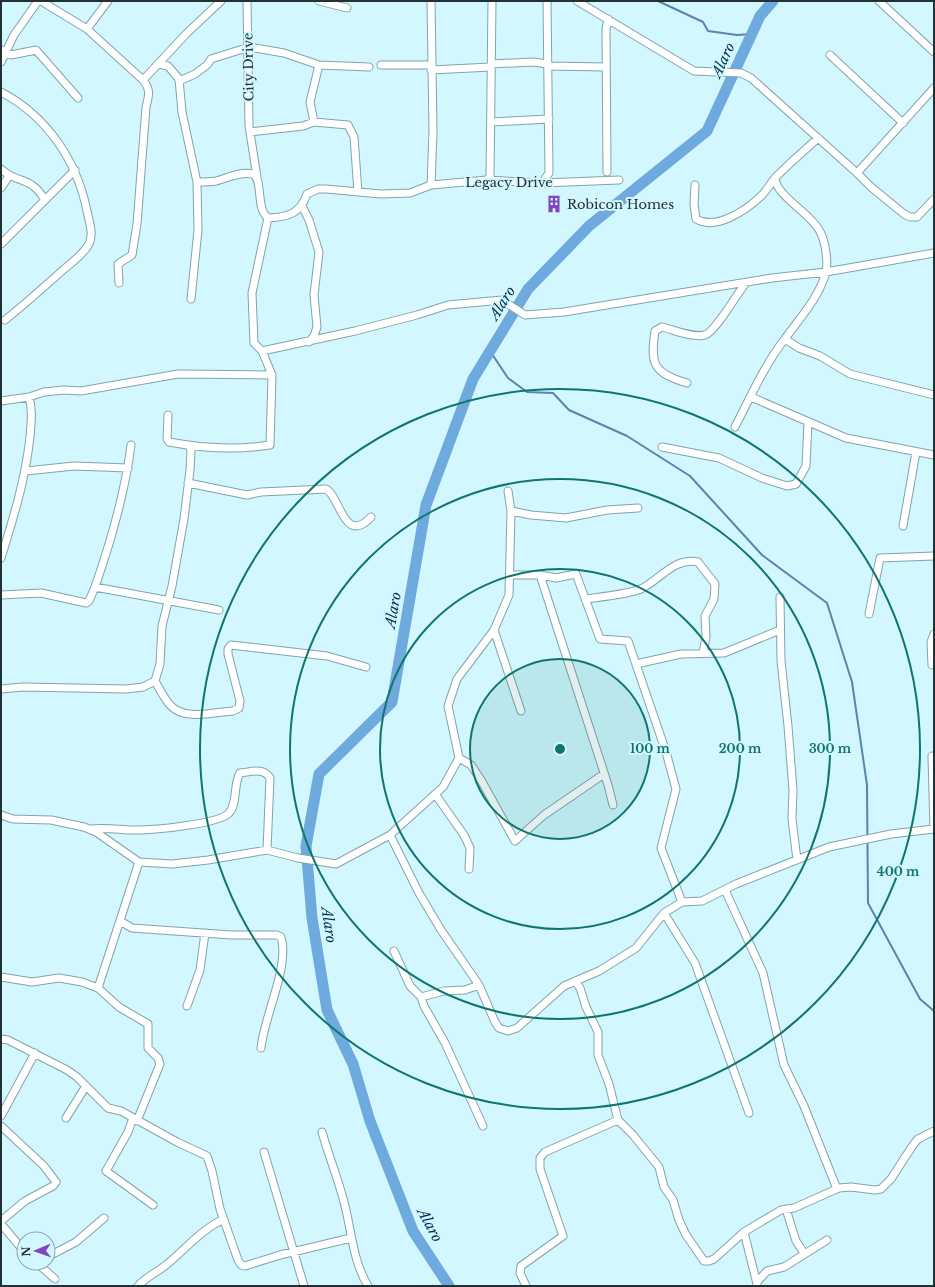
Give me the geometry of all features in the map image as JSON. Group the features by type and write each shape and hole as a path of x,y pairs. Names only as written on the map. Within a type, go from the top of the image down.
{"street":[{"path":"1,62 3,51 38,1"},
{"path":"41,1 87,29 143,80 150,92 144,125 137,224 132,254 118,264 119,283"},
{"path":"87,29 108,1"},
{"path":"143,80 221,1"},
{"name":"City Drive","path":"246,1 246,48 250,132 261,206 265,216 268,218"},
{"path":"319,1 347,8"},
{"path":"431,1 433,131 431,185"},
{"path":"488,180 490,176 492,1"},
{"path":"542,183 549,173 547,1"},
{"path":"577,1 694,71 741,73 751,78 871,187 910,217 920,215 934,199"},
{"path":"879,1 934,52"},
{"path":"607,172 606,29 608,20"},
{"path":"179,81 195,74 207,65 211,59 246,48 284,53 318,65 369,67"},
{"path":"3,51 11,55 36,50 78,98"},
{"path":"830,55 902,123"},
{"path":"382,65 432,68 491,66 533,62 548,65 606,67"},
{"path":"159,64 168,66 179,81 182,112 197,182 198,230 191,299"},
{"path":"314,122 310,102 318,65"},
{"path":"857,173 934,88"},
{"path":"1,92 28,108 42,121 59,144 74,170 84,194 91,231 88,246 76,260 5,320"},
{"path":"491,122 549,119"},
{"path":"250,132 302,126 314,122 348,125 354,138 358,192"},
{"path":"695,185 695,216 700,221 712,222 745,210 761,196 775,178 818,138"},
{"path":"1,169 9,176 29,182 40,191 45,200"},
{"path":"1,244 74,170"},
{"path":"197,182 246,174 257,177"},
{"path":"1,188 9,176"},
{"path":"734,428 768,364 784,339 794,329 809,306 826,272 826,254 820,231 801,209 783,194 776,184 775,178"},
{"name":"Legacy Drive","path":"268,218 284,218 292,215 302,206 307,194 318,189 381,194 410,192 431,185 488,180 542,183 619,180"},
{"path":"302,206 310,220 319,252 314,295 317,327 314,336 309,342"},
{"path":"168,415 168,441 190,447 270,446 272,376 262,351 254,343 252,293 261,245 268,218"},
{"path":"262,351 309,342 417,315 448,305 502,300 525,315 564,312 826,272 934,253"},
{"path":"687,383 669,378 653,362 652,352 655,331 662,327 696,335 706,335 713,328 745,284"},
{"path":"784,339 799,348 820,356 850,374 934,394"},
{"path":"1,401 29,398 44,392 64,390 81,391 178,374 272,376"},
{"path":"751,397 846,438 934,455"},
{"path":"1,558 17,508 26,471 32,413 29,398"},
{"path":"662,447 719,458 762,478 787,486 796,484 806,466 808,422"},
{"path":"1,595 41,593 86,603 89,601 107,552 128,468 131,445"},
{"path":"1,689 23,687 126,689 142,687 155,681 160,664 162,626 182,527 188,484 191,451 190,447"},
{"path":"903,526 916,452"},
{"path":"26,471 74,466 128,468"},
{"path":"188,484 247,495 261,492 326,489 332,494 343,518 348,522 359,525 371,517"},
{"path":"91,829 139,862 172,864 208,860 267,850 298,858 336,864 390,835 443,786 459,758 448,706 456,679 494,630 509,595 511,511 508,491"},
{"path":"511,511 530,515 566,518 608,510 638,508"},
{"path":"869,614 880,558 934,556"},
{"path":"586,599 640,589 676,564 689,560 698,562 715,584 714,599 705,616 706,637 702,653"},
{"path":"510,575 540,575 556,578 576,574 600,639 628,640 666,752 676,788 661,848 682,902"},
{"path":"540,575 604,774 612,805"},
{"path":"95,587 130,592 168,601 219,610"},
{"path":"780,597 781,661 788,726 793,790 792,818 797,860"},
{"path":"494,630 521,711"},
{"path":"636,664 681,654 724,653 780,630"},
{"path":"932,665 931,642 934,634"},
{"path":"155,681 170,704 181,712 189,714 233,711 239,708 240,701 228,654 228,649 231,645 326,656 366,667"},
{"path":"390,835 430,911 479,985 499,1028 513,1031 564,986 599,971 636,948 664,913 682,902 702,900 828,847 882,836 934,829 932,756"},
{"path":"459,758 471,764 515,841 544,815 604,774"},
{"path":"1,814 13,819 51,820 91,829 137,830 162,828 223,818 231,811 237,778 240,772 264,771 268,773 270,778 267,850"},
{"path":"435,794 464,835 470,848 469,869"},
{"path":"98,988 139,862"},
{"path":"725,890 763,973 784,1065 804,1106 837,1189"},
{"path":"664,913 695,963 749,1113"},
{"path":"120,921 132,928 248,936 277,935 281,937 283,947 276,991 263,1031 261,1048"},
{"path":"187,1006 200,970 205,933"},
{"path":"394,951 410,986 421,997 424,1006 433,1020 459,1072 483,1126"},
{"path":"1,977 32,982 59,978 82,982 98,988 119,1007 148,1024 148,1048 158,1058 160,1064 135,1119 106,1172 152,1205"},
{"path":"575,981 580,988 586,1007 598,1032 598,1055 609,1084 618,1120 657,1163 664,1187 673,1200 678,1220 686,1236 704,1261 714,1259 744,1232 777,1212 794,1208 837,1189 851,1187 875,1190 881,1189 891,1179 906,1154 918,1139 934,1132"},
{"path":"421,997 444,991 465,990 479,985"},
{"path":"1,1039 8,1040 67,1070 86,1086 105,1106 122,1111 209,1159 224,1219 241,1265 351,1238"},
{"path":"1,1116 34,1053"},
{"path":"66,1118 86,1086"},
{"path":"526,1286 520,1273 521,1266 563,1236 540,1169 540,1158 545,1152 618,1120"},
{"path":"1,1126 44,1166 56,1182 53,1186 26,1201 1,1221"},
{"path":"322,1132 345,1206 359,1268 368,1286"},
{"path":"264,1152 304,1286"},
{"path":"786,1209 796,1241 804,1254"},
{"path":"56,1252 76,1242 104,1218"},
{"path":"142,1284 212,1224 224,1219"},
{"path":"1,1224 16,1242"},
{"path":"744,1232 757,1284"},
{"path":"757,1284 767,1271 784,1267 827,1240"},
{"path":"48,1271 55,1279"}],"waterway":[{"path":"658,1 703,22 708,31 737,35 752,34"},
{"name":"Alaro","path":"449,1286 413,1231 370,1121 353,1064 327,1010 312,918 306,846 319,774 392,702 426,505 473,379 528,289 589,226 707,131 760,16 773,1"},
{"path":"490,351 508,378 527,392 553,393 569,410 627,436 690,476 762,555 827,603 852,682 867,785 868,903 920,999 934,1011"}],"place":[{"name":"Robicon Homes","path":"554,204"}]}
